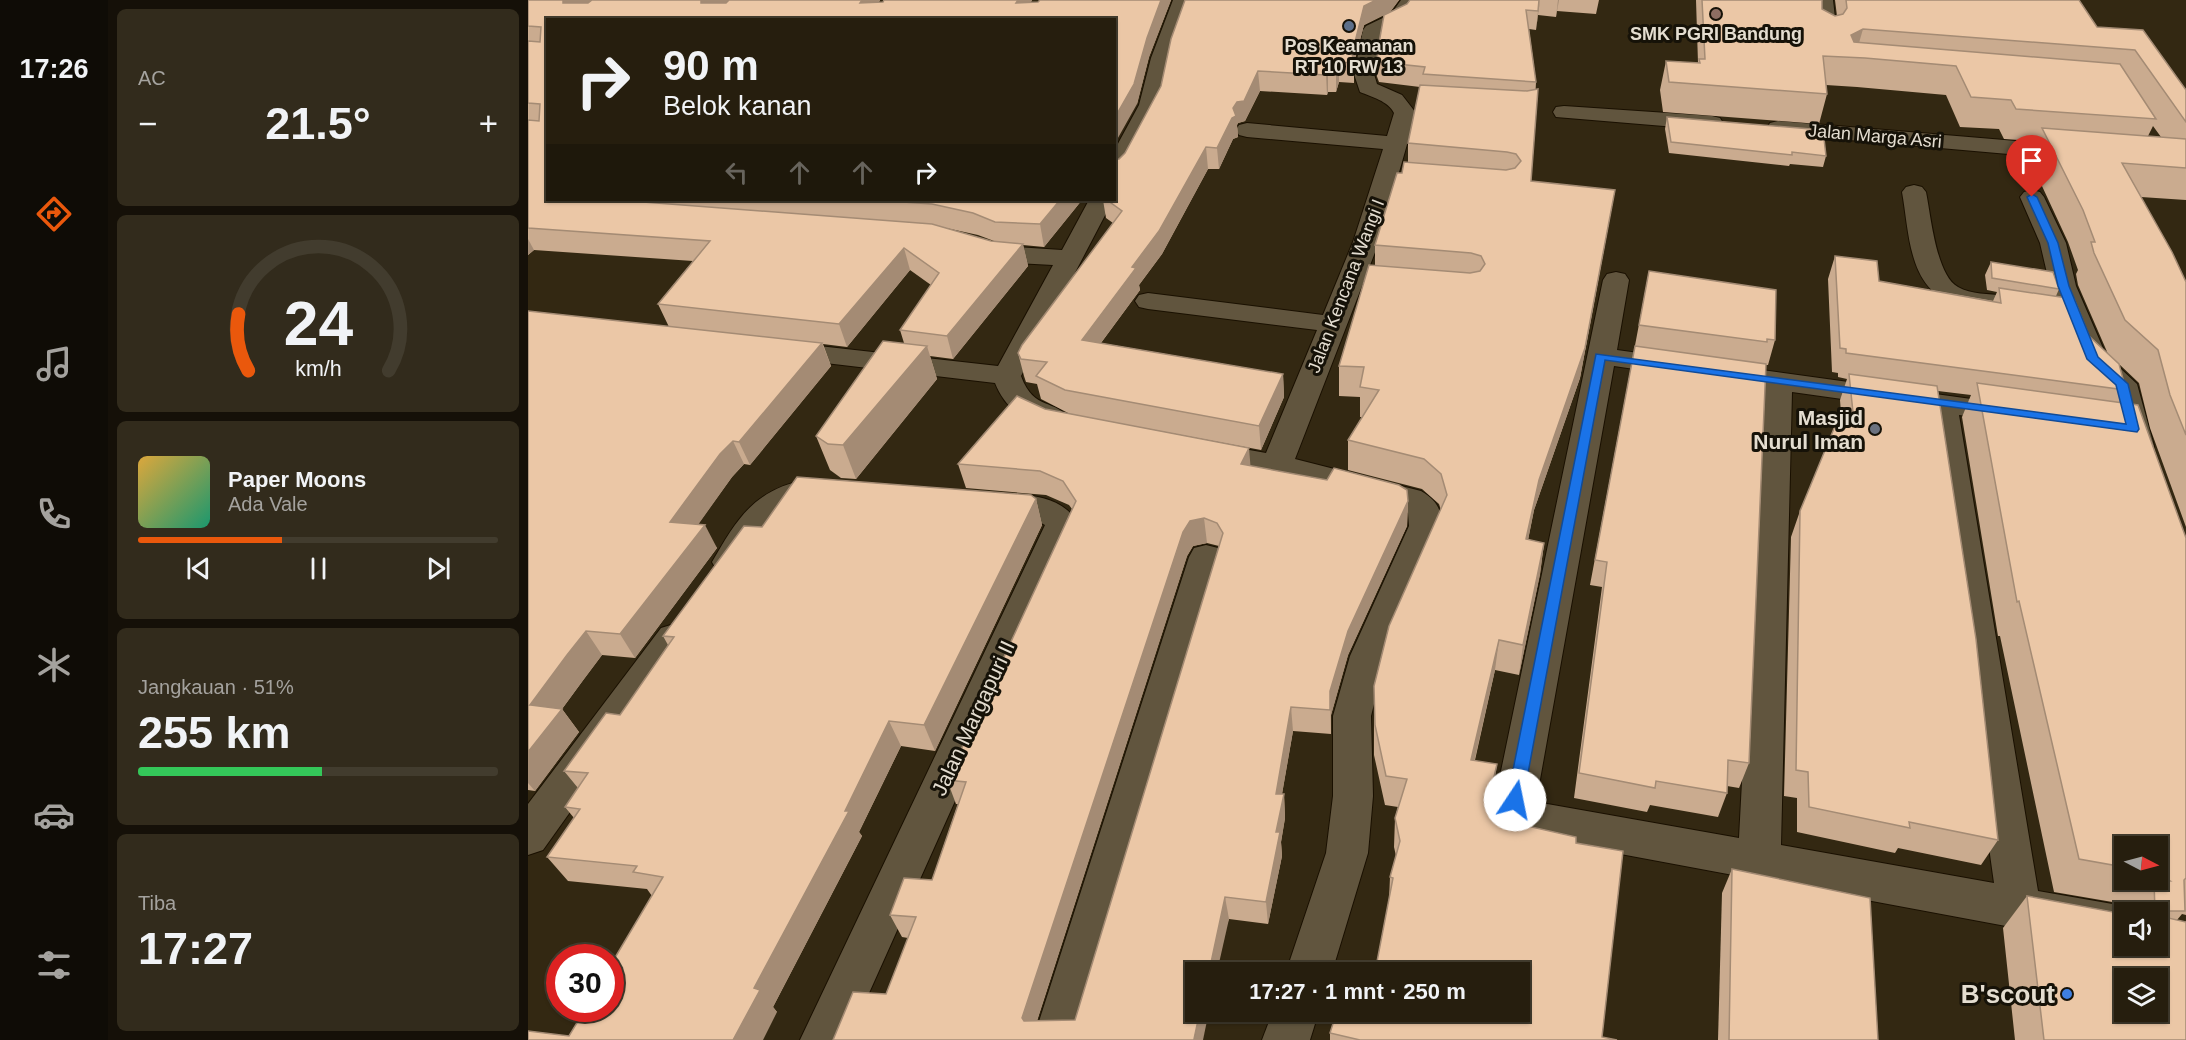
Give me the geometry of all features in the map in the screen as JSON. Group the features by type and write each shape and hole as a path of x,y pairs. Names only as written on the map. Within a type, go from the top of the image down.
{"street":[{"path":"1116,169 1150,105 1161,58 1182,0"},
{"name":"Jalan Kencana Wangi I","path":"1277,465 1331,324 1360,283 1366,242 1396,179 1395,143 1405,113 1403,107 1408,102 1367,88 1364,74 1373,30 1398,18 1410,0"},
{"path":"1824,0 1827,36"},
{"path":"1564,112 1735,125"},
{"name":"Jalan Marga Asri","path":"1759,127 2103,155"},
{"path":"1247,130 1395,143"},
{"path":"1914,192 1931,270 1942,290 1953,295 2076,315"},
{"path":"2032,197 2053,243 2061,280 2094,360 2122,384 2122,427 2147,472"},
{"path":"1085,429 1062,424 1030,410 1013,397 1007,376 1100,201"},
{"path":"958,240 1000,254 1069,258"},
{"path":"1616,280 1515,800 1517,810 1524,818 2114,925"},
{"path":"1148,301 1331,324"},
{"path":"761,348 1007,376"},
{"path":"1600,356 2043,417"},
{"path":"1759,860 1778,382"},
{"path":"1942,404 2019,908"},
{"path":"1177,447 1277,465 1410,499 1424,508 1426,526 1368,656 1352,716 1353,796 1347,853 1313,962"},
{"path":"528,837 771,503 789,492 815,489 860,493"},
{"name":"Jalan Margapuri II","path":"824,1040 1062,524 1056,515 1045,508 962,501"},
{"path":"1057,1040 1206,557"},
{"path":"1286,1040 1292,1022"}],"building":[{"path":"528,0 588,3 592,0 701,0 701,3 726,3 729,0 862,0 860,3 883,2 884,0 1018,0 1016,3 1040,0 1161,0 1134,84 1116,116 1116,18 546,18 546,201 630,201 932,224 991,241 1023,244 947,336 900,330 939,273 904,248 839,324 658,304 710,241 528,228 528,120 539,121 540,104 528,103 528,41 540,42 541,27 528,26"},
{"path":"1185,0 1376,0 1364,6 1352,54 1354,63 1339,62 1336,72 1328,71 1326,75 1258,71 1244,101 1237,102 1233,108 1236,116 1232,118 1217,148 1206,147 1159,231 1132,267 1136,268 1082,340 1283,374 1259,426 1065,390 1036,376 1047,362 1021,359 1018,353 1122,211 1108,201 1116,201 1116,160 1125,153 1161,86 1171,39"},
{"path":"1410,0 1539,0 1538,11 1526,10 1536,82 1423,74 1425,67 1379,62 1377,54 1384,15 1407,4"},
{"path":"1702,0 1822,0 1822,9 1835,16 1843,14 1847,8 1846,0 2079,0 2097,27 2143,30 2186,90 2186,122 2135,50 1863,29 1851,35 1854,42 2120,64 2156,119 2016,109 2011,100 1971,97 1956,66 1865,58 1823,56 1827,94 1669,82 1666,61 1700,63 1699,59 1705,59"},
{"path":"1420,85 1527,91 1538,89 1531,181 1615,190 1585,348 1539,480 1526,539 1544,543 1523,645 1499,640 1471,760 1497,764 1488,803 1504,806 1501,820 1576,837 1576,843 1623,851 1602,1037 1617,1040 1360,1040 1330,1033 1334,1022 1530,1022 1530,962 1377,962 1393,878 1390,877 1400,841 1395,818 1407,779 1386,776 1375,725 1374,686 1389,626 1447,495 1441,474 1424,459 1348,440 1379,390 1360,387 1364,367 1339,366 1369,265 1470,273 1480,271 1485,264 1481,256 1471,253 1375,245 1397,173 1402,173 1404,162 1506,170 1515,168 1521,161 1516,154 1507,152 1408,143"},
{"path":"1667,117 1823,130 1826,156 1792,152 1792,155 1671,142"},
{"path":"2042,128 2186,139 2186,168 2122,163 2172,252 2186,282 2186,435 2170,395 2158,350 2125,320 2094,253 2091,242 2095,242 2083,210"},
{"path":"888,201 1059,201 1040,224 995,222 973,213 932,204"},
{"path":"1835,256 1877,261 1879,281 2001,303 1999,288 2074,299 2089,336 2119,364 2126,390 1846,353 1846,349 1840,348"},
{"path":"1991,262 2053,272 2059,289 1992,278"},
{"path":"1649,271 1776,290 1775,340 1767,339 1767,342 1639,325"},
{"path":"528,311 822,343 739,442 733,441 720,454 670,522 705,525 620,634 586,631 530,705 562,709 528,752"},
{"path":"883,341 927,346 843,445 828,444 816,436"},
{"path":"1635,346 1766,364 1749,763 1728,760 1727,793 1656,781 1655,788 1579,773 1607,562 1595,560"},
{"path":"1849,374 1937,386 1976,639 1998,840 1909,822 1910,828 1809,807 1808,772 1796,770 1800,511 1835,426 1845,428 1845,421 1854,422"},
{"path":"1977,383 2138,405 2186,538 2185,911 2169,911 2168,918 2168,902 2155,902 2154,890 2168,890 2168,881 2170,881 2168,880 2168,836 2114,836 2114,865 2079,859 2019,601 2017,602"},
{"path":"1017,396 1045,409 1249,448 1241,464 1327,480 1334,468 1399,485 1407,490 1408,501 1348,631 1330,691 1330,710 1291,707 1276,794 1284,794 1276,832 1280,832 1266,902 1225,897 1211,962 1185,962 1185,1022 1198,1022 1194,1039 1202,1040 833,1040 853,992 886,994 916,917 890,915 904,878 932,880 966,782 947,780 1076,501 1063,481 1040,471 958,464","holes":["1204,518 1217,523 1223,533 1075,1020 1024,1021 1022,1018 1183,532 1190,521"]},
{"path":"797,477 1031,495 1036,499 924,725 889,721 845,811 849,811 754,988 760,990 733,1040 528,1040 528,1031 569,1036 578,1022 624,1022 623,944 663,877 633,872 637,866 547,857 580,809 565,807 588,773 564,771 606,713 620,715 674,637 663,636 744,526 762,527"},
{"path":"1732,869 1870,898 1878,1040 1729,1040"},
{"path":"2027,896 2114,912 2114,956 2168,956 2168,918 2186,922 2186,1040 2044,1040"}],"place":[{"name":"SMK PGRI Bandung","path":"1716,14"},
{"name":"Pos Keamanan RT 10 RW 13","path":"1349,26"},
{"name":"Masjid Nurul Iman","path":"1875,429"},
{"name":"B'scout","path":"2067,994"}],"route":[{"path":"1515,800 1600,356 2133,429 2122,384 2093,359 2063,286 2053,243 2032,197"}]}
